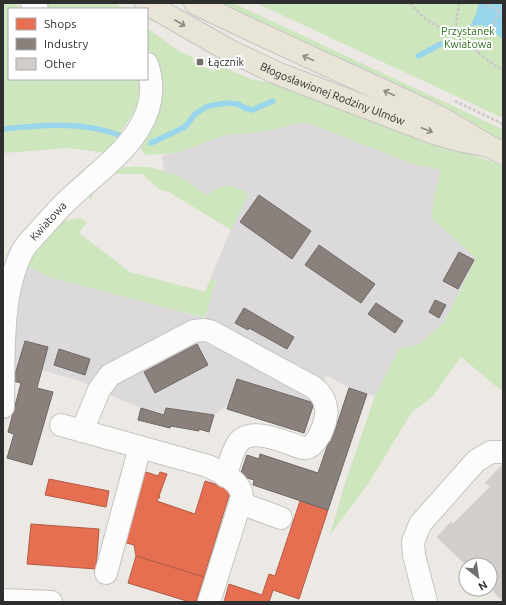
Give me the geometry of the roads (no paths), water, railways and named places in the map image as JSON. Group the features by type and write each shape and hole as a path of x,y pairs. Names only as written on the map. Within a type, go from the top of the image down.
{"main road":[{"name":"Błogosławionej Rodziny Ulmów","path":"146,3 228,50 279,74 434,132 494,149"},
{"name":"Błogosławionej Rodziny Ulmów","path":"195,3 267,39 441,118 494,149"}],"street":[{"name":"Kwiatowa","path":"3,407 4,324 11,278 14,271 24,249 68,199 120,154 142,125 148,113 152,90 148,69"},
{"path":"82,431 98,390 110,375 194,331 210,331 313,387 320,393 326,410 319,438 313,446 303,448 257,434 246,437 237,444 225,476"},
{"path":"61,426 208,466 225,476 239,487 242,497 210,602"},
{"path":"106,573 140,447"},
{"path":"426,602 414,555 413,542 416,532 426,516 476,462 491,452 501,450"},
{"path":"240,503 281,518"},
{"path":"3,600 52,602"}],"water":[{"path":"479,3 503,3 503,39 483,25 470,26 476,14"}],"waterway":[{"path":"418,56 441,44"},
{"path":"151,143 185,127 195,114 208,106 228,103 238,104 252,110 273,101"},
{"path":"3,129 61,125 90,128 119,135"}],"place":[{"name":"Łącznik","path":"200,62"}],"park label":[{"name":"Przystanek Kwiatowa","path":"468,37"}]}
